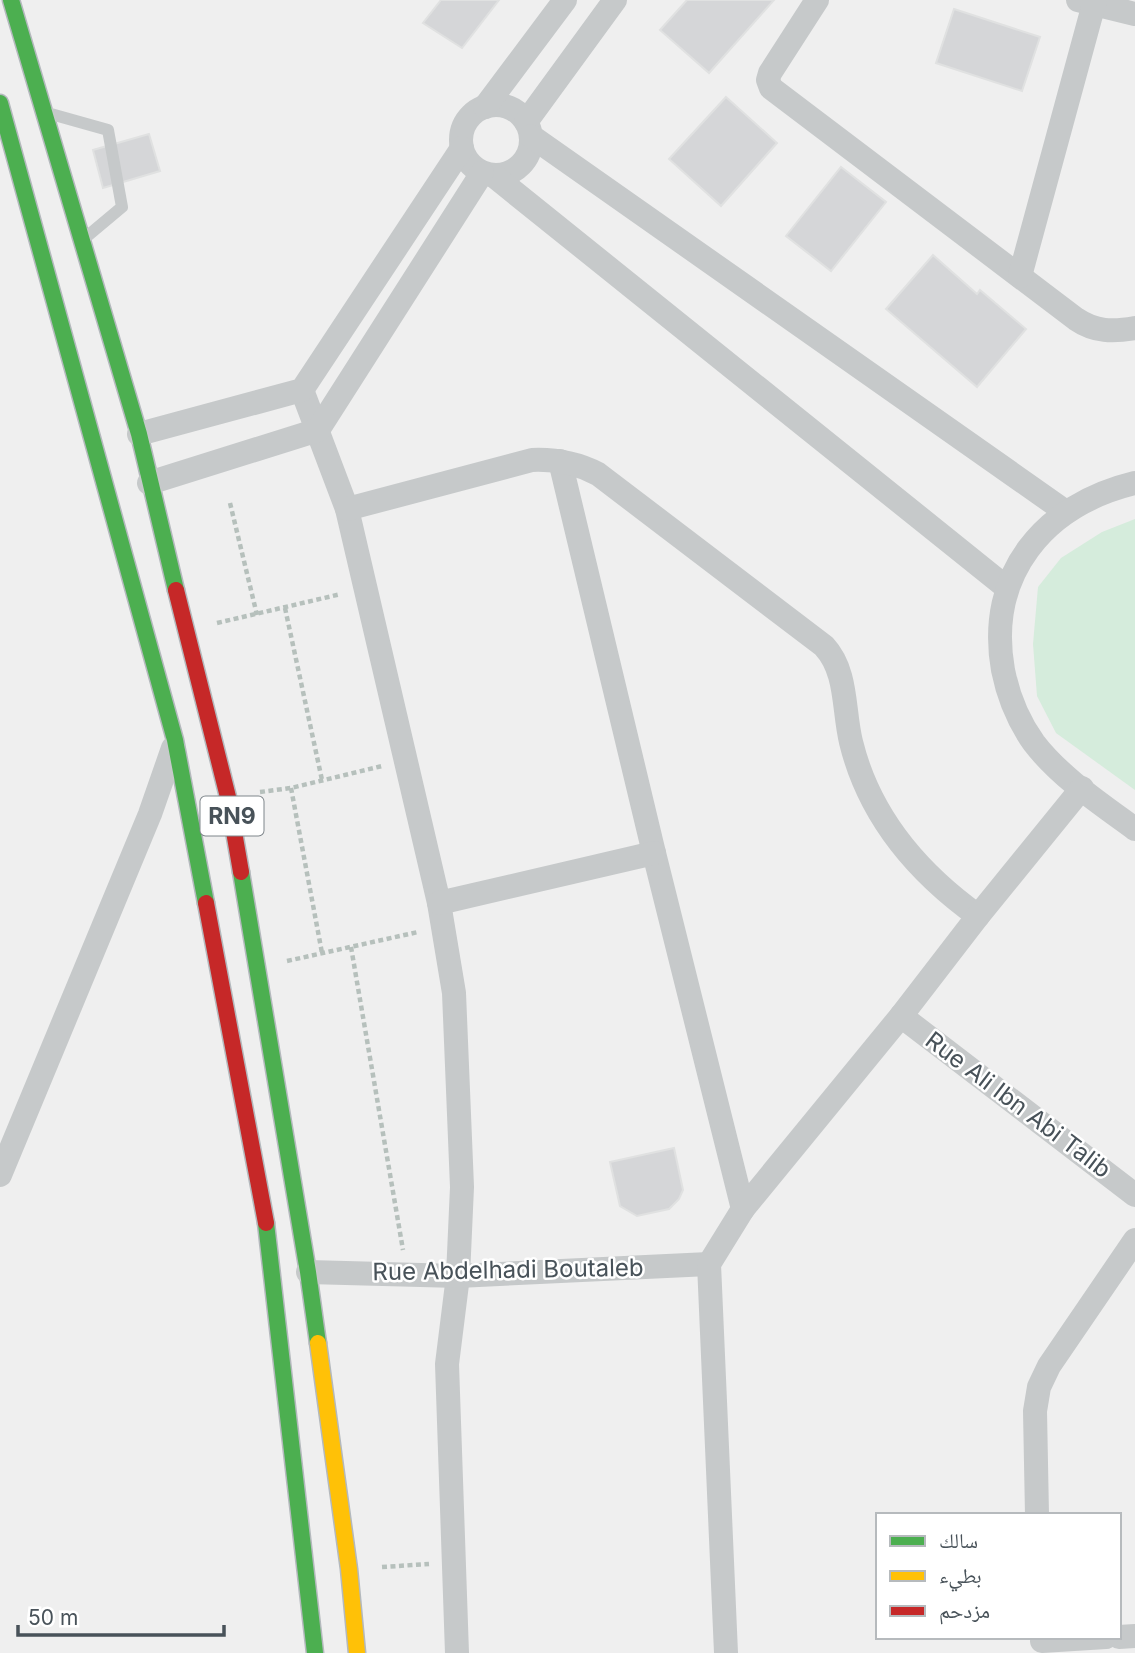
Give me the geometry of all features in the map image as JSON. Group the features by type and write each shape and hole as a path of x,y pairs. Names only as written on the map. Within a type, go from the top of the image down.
{"highway":[{"name":"RN9","path":"11,0 139,434 228,797 308,1272 349,1569 357,1653"},
{"name":"RN9","path":"0,103 176,740 268,1234 315,1653"}],"street":[{"path":"565,0 485,107 470,116 465,124 461,140 467,161 488,174 1007,588"},
{"path":"488,174 503,175 519,167 528,153 528,129 615,0"},
{"path":"817,0 770,73 768,80 771,88 1084,325 1101,330 1120,331 1135,328"},
{"path":"1020,276 1089,1 1135,14"},
{"path":"485,107 507,107 517,113 528,129 1066,512"},
{"path":"139,434 302,390 462,148"},
{"path":"149,483 318,430 488,174"},
{"path":"302,390 348,509 442,914 454,992 461,1187 458,1276 447,1364 457,1653"},
{"path":"348,509 532,460 576,464 598,474 824,646 832,655 840,676 855,758 884,821 900,845 931,880 978,916"},
{"path":"560,461 743,1209"},
{"path":"1135,483 1094,496 1066,512 1047,527 1027,550 1007,588 1000,642 1009,694 1034,742 1052,763 1135,829"},
{"path":"0,1175 150,814 176,740"},
{"path":"726,1653 709,1264 743,1209 1082,788"},
{"path":"442,914 654,853"},
{"name":"Rue Ali Ibn Abi Talib","path":"901,1016 1135,1195"},
{"path":"1037,1513 1035,1411 1039,1387 1049,1366 1135,1240"},
{"name":"Rue Abdelhadi Boutaleb","path":"308,1272 458,1276 709,1264"},
{"path":"1042,1644 1088,1639"}],"lane":[{"path":"44,112 108,130 122,207 82,240"}],"path":[{"path":"230,503 257,615"},
{"path":"185,629 257,615 365,588"},
{"path":"285,608 322,780"},
{"path":"228,797 291,788 405,760"},
{"path":"291,788 322,953"},
{"path":"258,968 351,947 442,914"},
{"path":"351,947 407,1276"},
{"path":"349,1569 452,1563"}],"green space":[{"path":"1135,519 1135,790 1056,733 1037,696 1033,644 1038,587 1061,558 1102,532"}],"building":[{"path":"441,0 499,0 462,48 423,23"},
{"path":"687,0 774,0 709,73 660,30"},
{"path":"954,9 1040,37 1022,91 936,63"},
{"path":"726,97 777,143 721,206 669,159"},
{"path":"149,134 160,171 103,188 93,150"},
{"path":"841,167 886,202 831,271 786,236"},
{"path":"933,255 977,294 980,290 1026,329 977,387 886,309"},
{"path":"674,1148 683,1190 679,1199 669,1209 637,1216 620,1206 610,1162"}],"traffic: fast":[{"path":"11,0 139,434 176,590"},
{"path":"0,103 175,740 206,903"},
{"path":"241,872 318,1343"},
{"path":"266,1223 315,1653"}],"traffic: slow":[{"path":"318,1343 349,1569 357,1653"}],"traffic: jam":[{"path":"176,590 228,797 241,872"},
{"path":"206,903 266,1223"}]}
